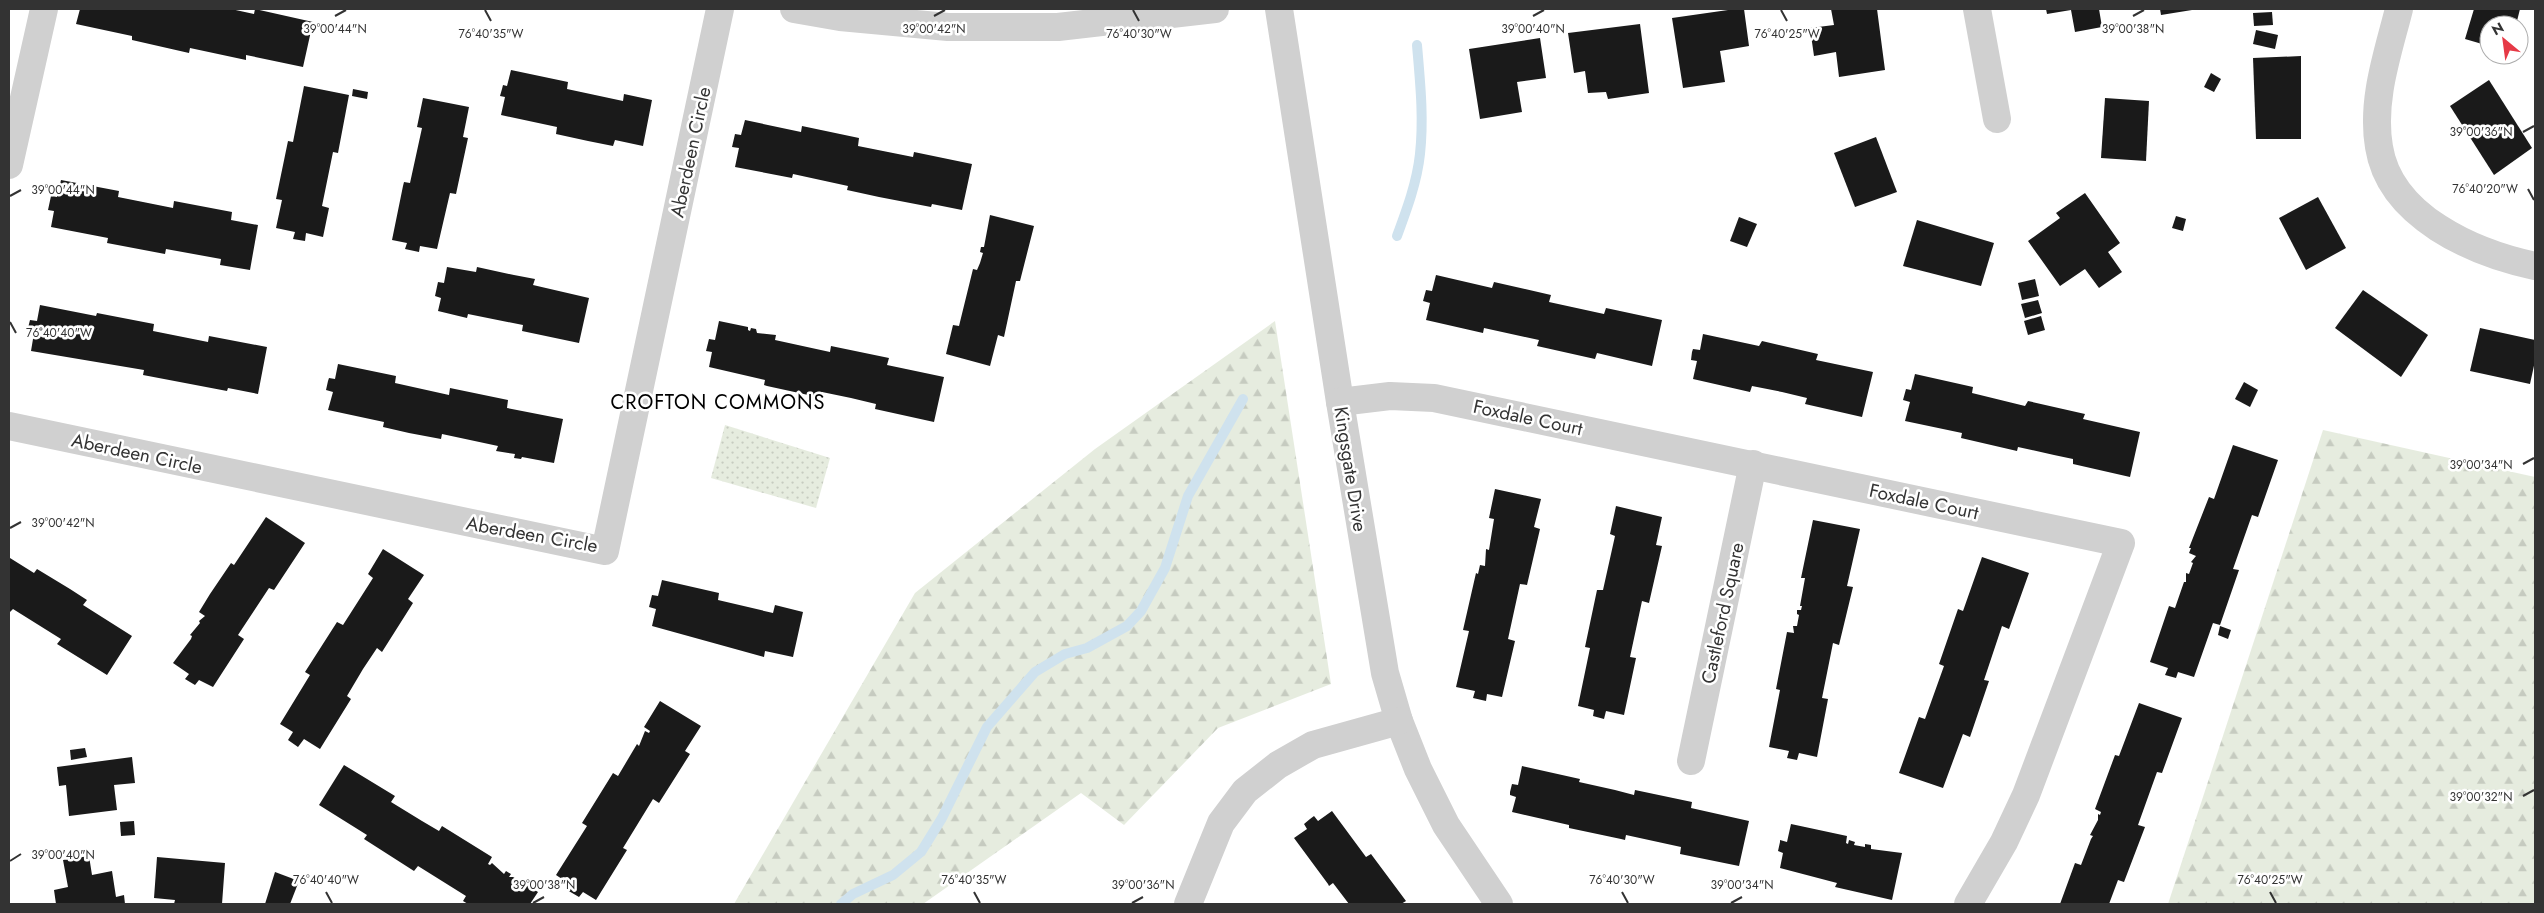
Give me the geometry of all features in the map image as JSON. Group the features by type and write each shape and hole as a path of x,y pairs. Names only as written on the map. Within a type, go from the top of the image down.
{"street":[{"path":"9,165 44,9"},
{"name":"Aberdeen Circle","path":"9,426 605,551 720,9"},
{"path":"794,9 840,17 948,27 1057,18 1215,9"},
{"name":"Kingsgate Drive","path":"1279,9 1376,629 1385,672 1398,721 1418,769 1446,825 1499,904"},
{"path":"1977,9 1997,119"},
{"path":"2400,9 2380,82 2377,117 2379,147 2390,180 2409,205 2431,223 2463,242 2502,259 2535,266"},
{"name":"Foxdale Court","path":"1340,402 1390,396 1434,398 2121,543 2026,795 2004,842 1968,904"},
{"name":"Castleford Square","path":"1692,761 1753,464"},
{"path":"1188,904 1220,823 1245,791 1278,765 1313,745 1398,721"}],"green space":[{"path":"1275,321 1331,684 1218,728 1124,825 1081,793 923,904 734,904 915,593 1095,449"},
{"path":"725,425 830,458 816,508 711,478"},
{"path":"2323,430 2535,477 2535,904 2168,904"}],"building":[{"path":"80,9 231,9 254,14 255,9 313,22 303,67 246,55 246,60 190,48 189,53 132,40 132,36 76,24"},
{"path":"1744,9 1749,46 1720,51 1725,82 1683,88 1672,18"},
{"path":"1831,9 1877,9 1885,70 1839,77 1836,52 1814,56 1810,28 1834,25"},
{"path":"2046,9 2099,9 2102,27 2075,32 2071,10 2047,14"},
{"path":"2160,9 2192,9 2192,10 2161,15"},
{"path":"2474,9 2520,9 2518,15 2479,15 2479,43 2465,39"},
{"path":"2272,12 2273,25 2254,26 2253,13"},
{"path":"1640,24 1649,93 1608,99 1606,92 1588,93 1585,71 1574,73 1568,33"},
{"path":"2256,30 2278,35 2275,49 2253,44"},
{"path":"1540,38 1546,78 1517,82 1522,112 1480,119 1469,49"},
{"path":"2301,56 2301,139 2256,139 2253,58"},
{"path":"511,70 568,82 567,89 623,101 624,94 652,100 643,146 615,140 613,146 588,141 556,134 557,127 501,115 505,97 500,96 503,85 507,86"},
{"path":"2211,73 2221,79 2214,92 2204,87"},
{"path":"2489,80 2532,148 2494,175 2450,106"},
{"path":"304,86 349,95 338,153 333,152 322,206 329,208 323,237 306,233 305,241 293,239 295,232 276,228 282,200 276,199 288,141 293,142"},
{"path":"353,89 368,92 367,99 352,96"},
{"path":"423,98 469,107 463,137 468,138 456,194 450,193 437,249 420,246 419,252 405,249 407,243 392,240 404,182 410,183 422,128 417,127"},
{"path":"2105,98 2149,101 2146,161 2101,158"},
{"path":"745,120 801,132 802,126 859,138 858,146 913,157 914,152 972,164 962,210 932,204 931,207 879,197 847,190 848,186 793,174 792,178 735,167 739,148 732,147 735,134 741,135"},
{"path":"1876,137 1897,192 1855,207 1834,153"},
{"path":"61,180 119,191 118,197 173,208 174,201 232,212 231,220 258,225 250,270 220,265 221,259 166,249 165,254 107,243 108,238 51,227 54,211 48,210 51,196 57,197"},
{"path":"2085,193 2120,243 2108,252 2122,272 2099,288 2085,269 2060,286 2028,241 2060,218 2056,213"},
{"path":"2318,197 2346,248 2306,270 2279,218"},
{"path":"990,215 1034,226 1020,281 1016,281 1004,337 998,335 990,366 946,354 953,325 959,326 973,269 977,270 980,263 983,253 980,252 981,247 984,247"},
{"path":"2176,216 2186,219 2183,231 2172,228"},
{"path":"1739,217 1757,224 1747,247 1730,241"},
{"path":"1917,220 1994,243 1981,286 1903,266"},
{"path":"447,267 476,272 477,267 535,279 533,285 589,298 579,343 522,331 523,325 468,314 467,318 438,311 441,298 435,296 438,282 444,283"},
{"path":"1436,275 1492,288 1494,282 1551,295 1549,302 1604,314 1606,308 1662,320 1652,366 1597,353 1595,359 1537,346 1539,340 1484,328 1483,333 1426,320 1430,303 1423,301 1426,290 1432,291"},
{"path":"2035,279 2039,296 2022,300 2018,283"},
{"path":"2363,290 2428,335 2401,377 2335,328"},
{"path":"2038,300 2042,313 2025,318 2021,304"},
{"path":"40,305 96,316 97,313 154,324 153,331 208,342 209,336 267,347 258,394 228,388 227,391 143,375 144,370 31,351 34,333 28,332 28,328 30,320 37,321"},
{"path":"2041,316 2045,330 2028,335 2024,321"},
{"path":"719,321 748,327 750,331 751,328 756,329 757,333 776,335 775,340 830,352 831,346 889,358 887,365 944,377 934,422 875,409 876,404 851,398 822,392 822,398 767,386 764,385 765,380 709,367 712,352 706,351 709,339 715,340"},
{"path":"2480,328 2535,340 2535,361 2530,384 2470,371"},
{"path":"1703,334 1759,346 1762,341 1818,354 1816,360 1873,372 1862,417 1805,404 1807,398 1782,392 1752,386 1750,392 1693,379 1697,361 1691,360 1692,352 1693,349 1700,350"},
{"path":"338,364 396,376 395,383 449,395 450,388 508,400 507,408 563,419 554,463 522,457 521,459 514,458 515,454 496,451 498,446 442,434 441,439 409,433 383,427 384,422 328,410 333,392 326,390 329,378 335,379"},
{"path":"1915,374 1973,387 1972,393 2025,406 2028,401 2085,414 2083,419 2140,432 2130,477 2073,464 2073,459 2018,447 2017,451 1961,438 1962,433 1905,421 1910,402 1903,400 1906,389 1911,390"},
{"path":"2244,382 2258,390 2250,407 2235,399"},
{"path":"2233,445 2278,460 2258,517 2252,515 2233,569 2239,570 2220,625 2213,623 2194,677 2178,672 2176,678 2165,675 2168,668 2150,662 2169,606 2175,608 2184,582 2186,582 2186,573 2189,574 2193,563 2191,562 2196,556 2189,553 2191,548 2189,548 2209,497 2214,499"},
{"path":"1495,489 1541,499 1534,527 1540,529 1527,585 1520,584 1508,639 1515,641 1502,697 1487,694 1486,701 1473,698 1475,691 1456,687 1469,631 1463,630 1476,573 1478,574 1480,565 1485,566 1486,549 1489,550 1494,519 1489,518"},
{"path":"1616,506 1662,517 1656,545 1662,546 1649,603 1642,601 1630,657 1636,658 1624,715 1606,711 1604,719 1593,716 1594,710 1578,706 1590,648 1585,647 1597,590 1603,590 1615,536 1610,534"},
{"path":"266,517 305,543 274,590 269,588 238,635 244,639 213,687 199,680 195,685 185,679 189,674 173,663 191,639 192,636 190,635 200,623 199,621 205,616 199,612 210,594 231,563 234,565"},
{"path":"1813,520 1860,529 1847,586 1853,587 1839,645 1833,643 1822,698 1828,699 1817,757 1799,753 1797,760 1787,758 1789,751 1769,747 1780,690 1776,689 1787,632 1794,633 1793,626 1797,626 1799,615 1797,610 1801,610 1802,606 1800,606 1805,578 1801,578"},
{"path":"383,549 424,575 408,599 413,603 382,652 377,648 363,669 347,696 351,699 320,749 304,739 298,747 288,740 293,732 280,724 310,675 305,672 337,622 343,625 373,578 368,574"},
{"path":"1982,557 2029,573 2009,629 2002,626 1984,680 1989,681 1970,737 1963,734 1943,788 1899,773 1919,717 1925,719 1944,666 1939,664 1958,609 1963,611"},
{"path":"10,558 34,573 37,569 70,589 87,600 83,605 132,636 107,675 57,644 61,639 13,609 9,613"},
{"path":"662,580 719,593 718,600 773,613 775,605 803,612 793,657 765,651 764,657 652,626 656,609 649,607 652,595 658,596"},
{"path":"2220,626 2231,630 2228,639 2218,635"},
{"path":"660,701 701,726 685,751 690,754 659,803 653,799 623,848 627,850 596,900 583,892 579,897 567,890 571,885 556,875 587,826 582,823 613,773 618,776 637,744 639,746 645,731 649,733 650,731 644,727"},
{"path":"2139,703 2182,718 2162,773 2157,772 2138,825 2145,827 2124,882 2118,880 2109,904 2060,904 2075,863 2081,865 2093,836 2090,835 2098,820 2098,814 2100,815 2101,812 2095,809 2115,755 2119,756"},
{"path":"85,748 87,757 71,760 70,750"},
{"path":"132,757 135,783 114,785 117,810 69,816 66,785 59,786 57,767"},
{"path":"344,765 395,796 391,802 439,831 442,826 492,857 488,864 492,863 504,874 506,871 511,874 509,877 513,877 538,892 530,904 468,904 463,901 466,896 418,866 414,871 364,839 367,835 319,805"},
{"path":"1522,766 1580,779 1579,782 1634,795 1635,790 1692,802 1691,808 1749,821 1739,866 1680,854 1681,847 1626,835 1625,840 1569,828 1569,825 1512,812 1516,797 1510,795 1510,792 1512,784 1518,785"},
{"path":"1332,811 1366,857 1371,854 1406,901 1401,904 1349,904 1333,883 1329,886 1294,838 1307,829 1304,824 1314,816 1318,821"},
{"path":"134,821 135,835 121,836 120,822"},
{"path":"1791,824 1847,836 1846,843 1848,844 1849,840 1855,842 1854,845 1865,847 1865,844 1871,845 1871,849 1902,853 1892,900 1835,887 1837,883 1780,868 1783,853 1778,851 1780,840 1787,842"},
{"path":"89,856 92,875 112,871 116,897 124,895 125,904 56,904 54,890 68,887 63,860"},
{"path":"157,857 225,863 222,904 174,904 175,900 154,898"},
{"path":"275,872 299,881 290,904 265,904"}],"waterway":[{"path":"1397,236 1408,206 1419,164 1422,113 1417,45"},
{"path":"841,904 853,894 893,875 921,852 942,818 987,727 1035,672 1065,654 1087,648 1127,626 1141,611 1165,568 1188,496 1243,399"}],"district":[{"name":"CROFTON COMMONS","path":"718,402"}]}
